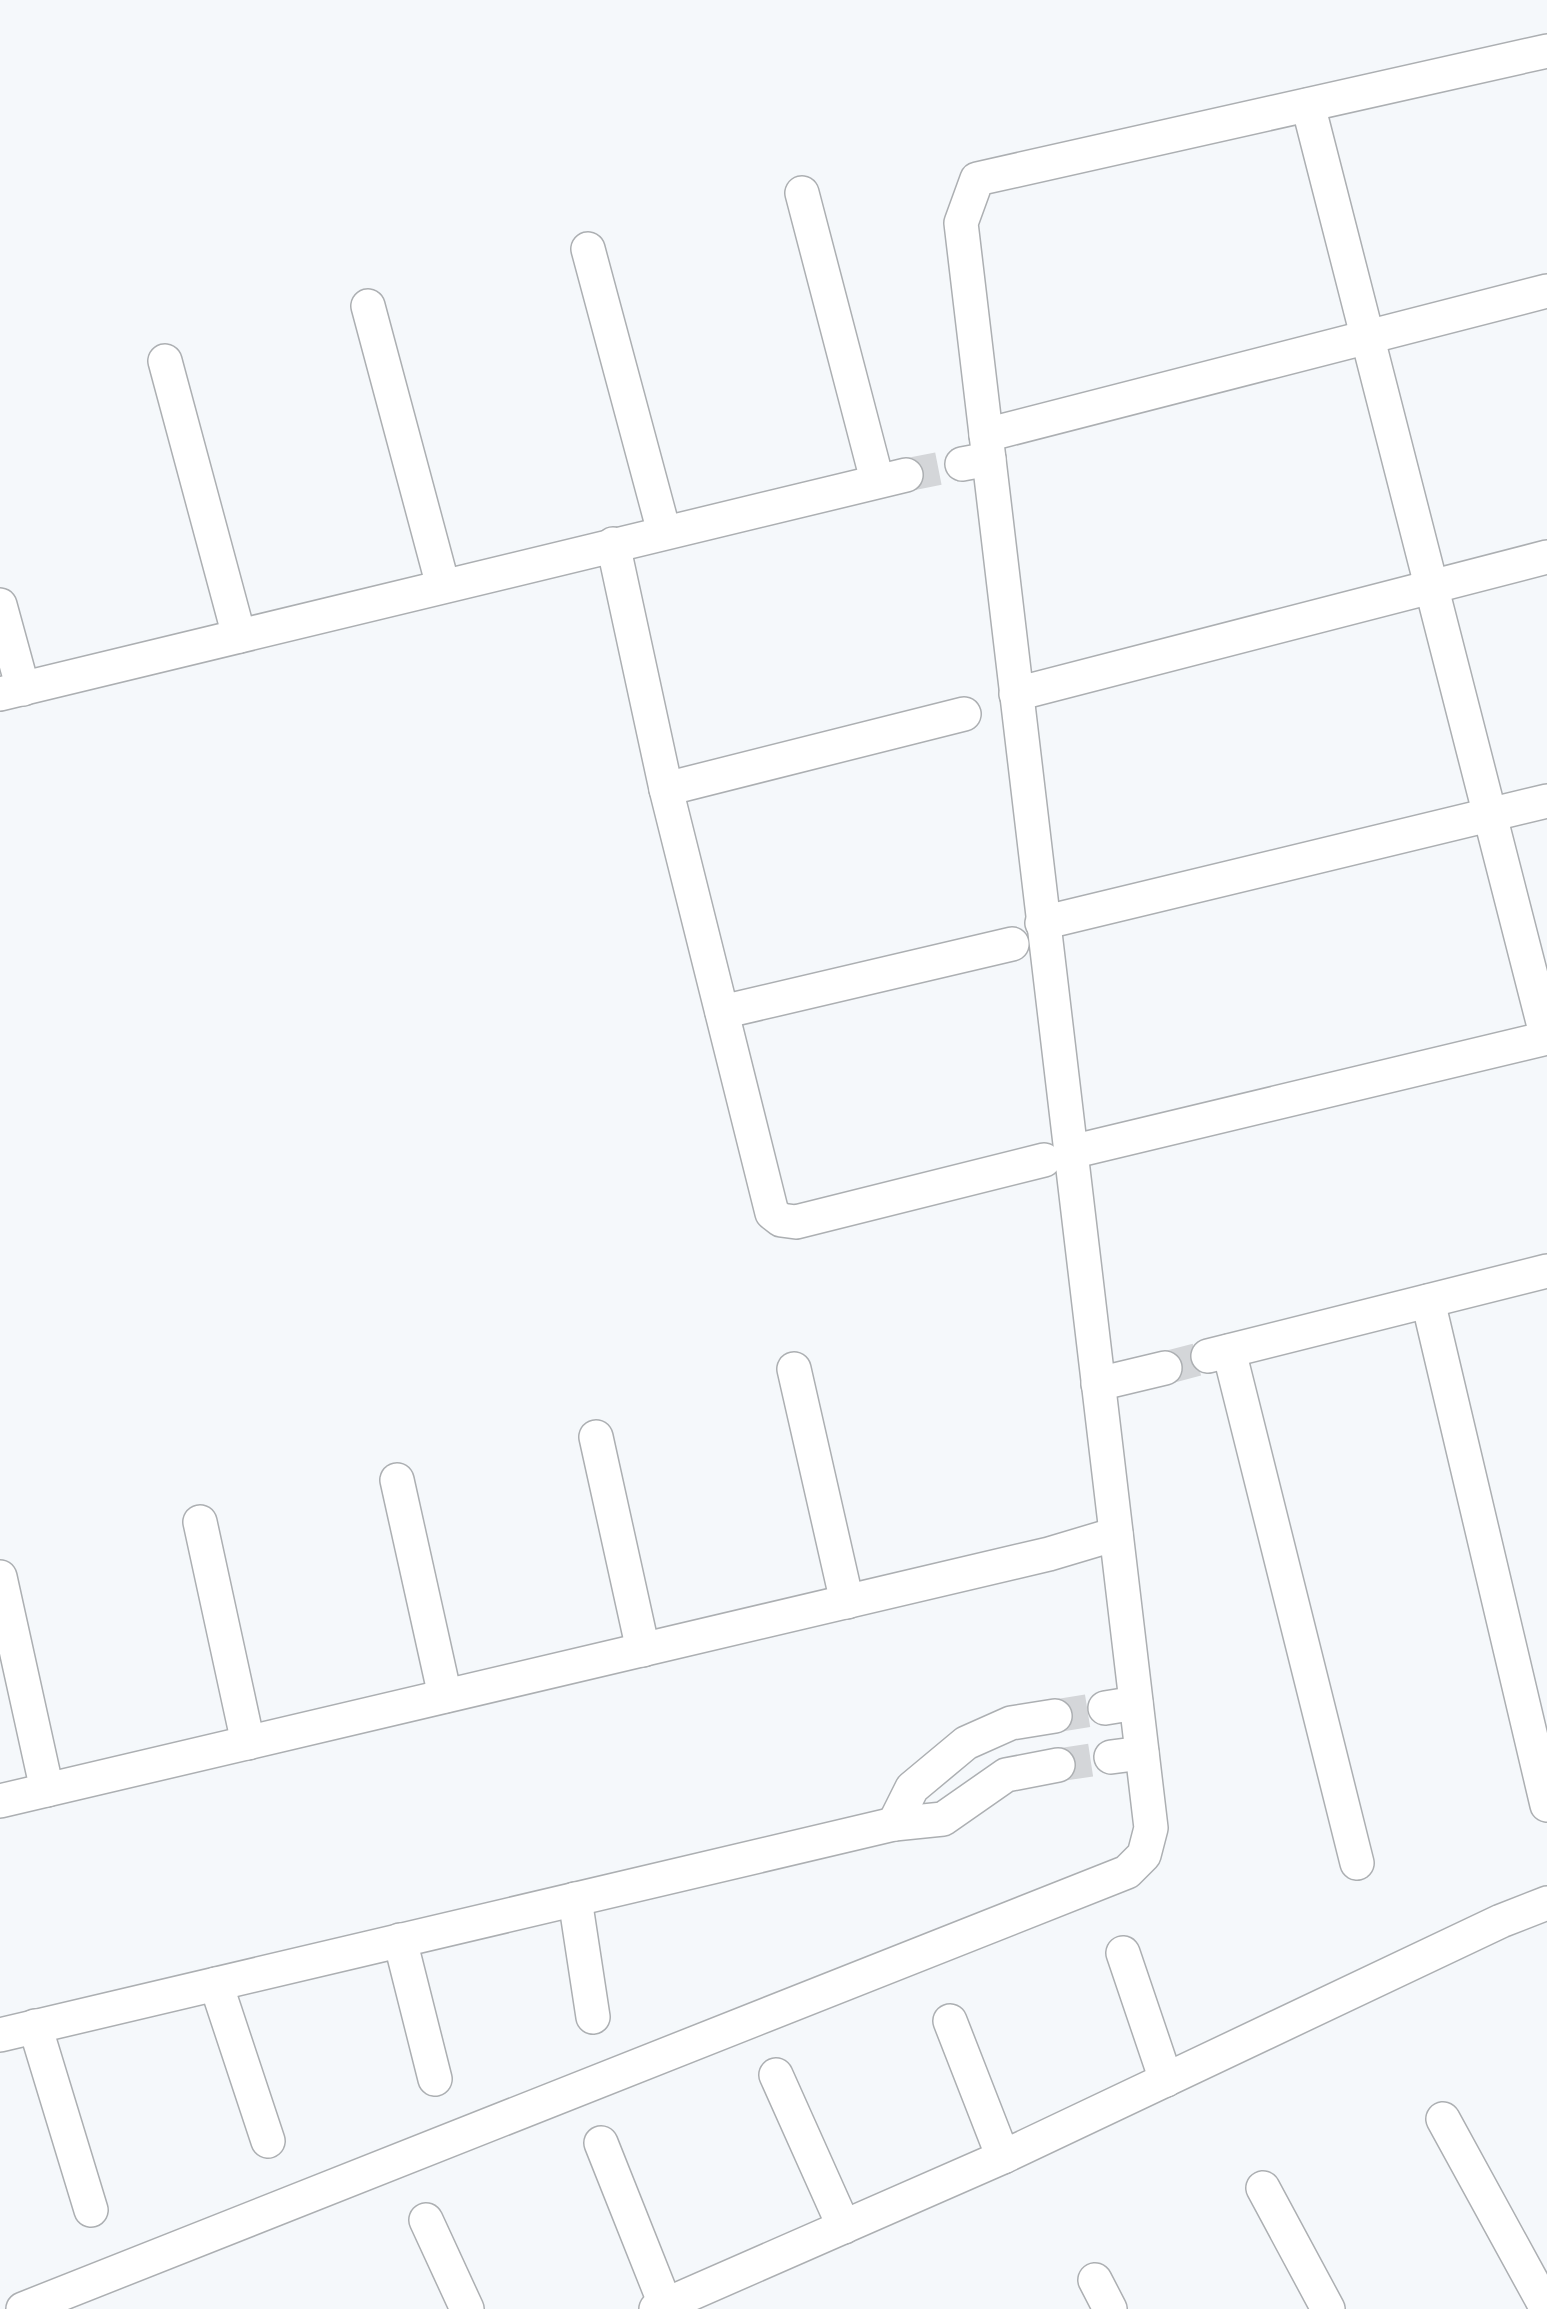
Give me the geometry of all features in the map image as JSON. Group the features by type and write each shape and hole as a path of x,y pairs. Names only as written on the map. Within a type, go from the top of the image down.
{"street":[{"path":"23,2309 1127,1872 1144,1855 1150,1828 1126,1755 1121,1706 1116,1534 1098,1384 1058,1156 1042,923 1016,694 979,453 961,223 977,179 1547,51"},
{"path":"613,544 666,789 772,1213 781,1220 796,1222 1547,1038 1308,105"},
{"path":"0,605 11,691 891,477 802,193"},
{"path":"588,249 664,532"},
{"path":"979,453 1367,338 1547,291"},
{"path":"368,306 443,586"},
{"path":"165,361 239,636"},
{"path":"1016,694 1547,557"},
{"path":"666,789 964,714"},
{"path":"1042,923 1547,801"},
{"path":"722,1012 1011,944"},
{"path":"1357,1863 1218,1354 1547,1271"},
{"path":"1428,1301 1547,1804"},
{"path":"1098,1384 1165,1368"},
{"path":"794,1369 847,1602"},
{"path":"596,1437 643,1650"},
{"path":"397,1480 445,1696"},
{"path":"200,1522 248,1743"},
{"path":"0,1801 1048,1554 1116,1534"},
{"path":"0,1577 47,1790"},
{"path":"894,1824 912,1788 966,1743 1011,1723 1055,1716"},
{"path":"0,2035 894,1824 943,1819 1006,1775 1058,1765"},
{"path":"574,1899 593,2017"},
{"path":"601,2143 661,2307 1003,2157 1501,1921 1547,1903"},
{"path":"400,1940 435,2079"},
{"path":"1123,1953 1166,2080"},
{"path":"216,1984 268,2141"},
{"path":"950,2021 1003,2157"},
{"path":"35,2026 91,2210"},
{"path":"776,2075 844,2227"},
{"path":"1443,2119 1547,2309"},
{"path":"1263,2188 1328,2309"},
{"path":"426,2220 467,2309"},
{"path":"1095,2280 1110,2309"}],"tunnel":[{"path":"906,475 962,464"},
{"path":"1165,1368 1207,1357"},
{"path":"1055,1716 1105,1708"},
{"path":"1058,1765 1111,1757"}]}
